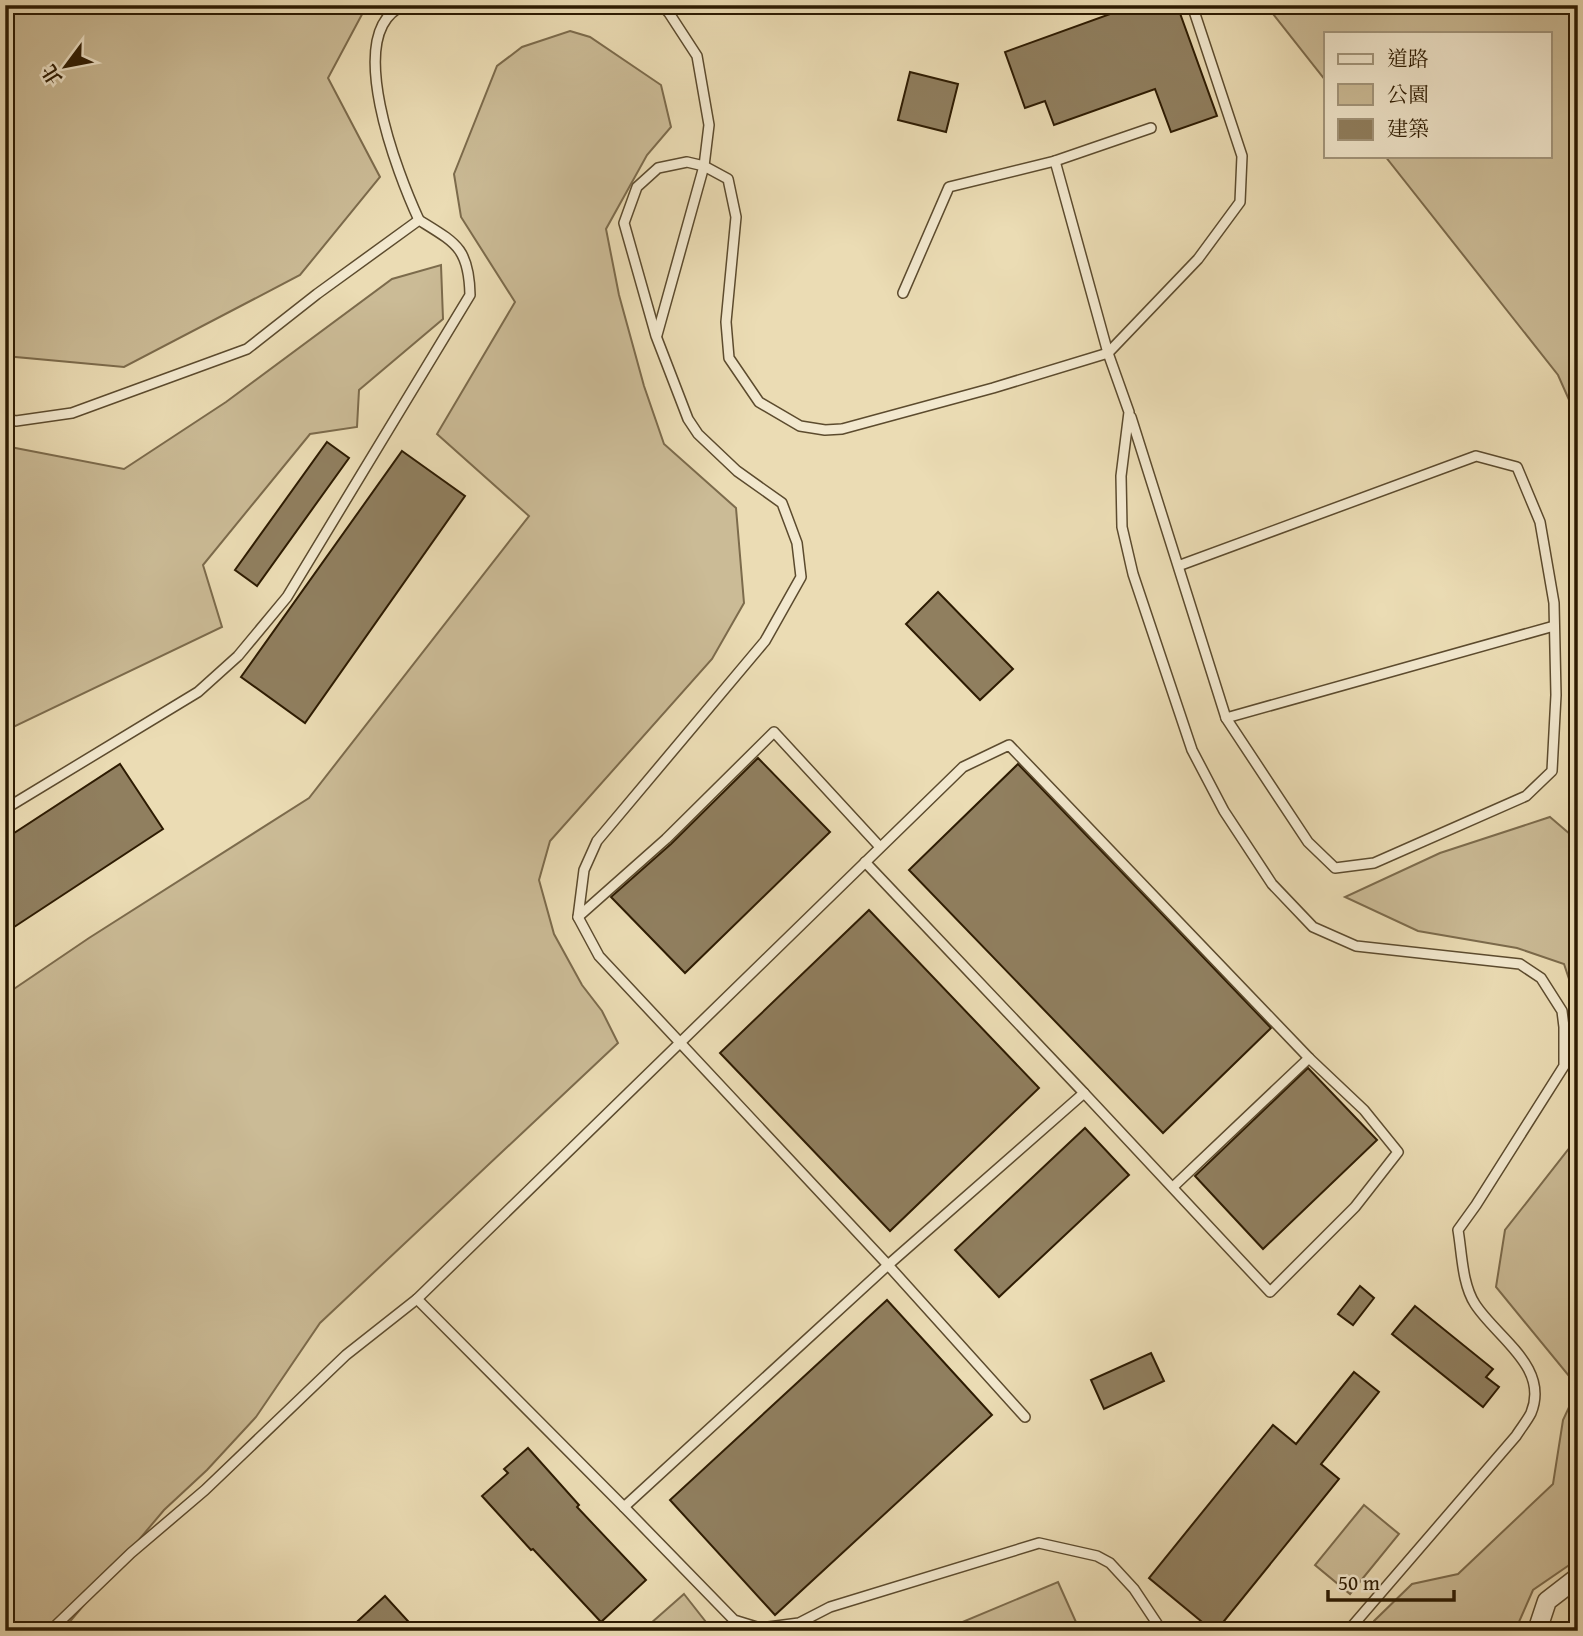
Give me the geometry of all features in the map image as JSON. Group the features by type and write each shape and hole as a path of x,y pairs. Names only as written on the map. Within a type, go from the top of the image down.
{"street":[{"path":"1537,1631 1547,1601 1578,1577"}],"lane":[{"path":"5,809 198,692 238,656 287,597 470,295 470,269 456,243 419,220 405,190 391,149 376,86 376,38 394,9 405,5"},
{"path":"656,336 704,166 709,125 697,56 662,5"},
{"path":"1025,1417 888,1265 598,957 578,917 584,870 597,841 765,640 801,578 797,543 782,503 737,471 698,434 688,419 656,336 624,223 637,187 658,168 687,162 704,166 728,179 736,217 726,322 729,358 759,402 800,426 825,430 842,429 1108,353 1198,260 1240,202 1242,156 1192,5"},
{"path":"903,293 949,187 1055,161 1151,128"},
{"path":"1055,161 1108,353 1226,718 1308,842 1335,867 1374,863 1526,796 1552,771 1556,695 1554,603 1540,522 1517,467 1476,456 1178,566"},
{"path":"5,418 16,421 72,413 247,349 419,220"},
{"path":"1129,412 1121,476 1121,514 1133,574 1192,750 1224,811 1272,884 1313,928 1356,946 1520,964 1541,978 1562,1011 1564,1066 1458,1230 1466,1278 1474,1302 1532,1372 1535,1390 1531,1411 1517,1436 1348,1631"},
{"path":"1226,718 1554,626"},
{"path":"578,917 666,839 774,732 880,847"},
{"path":"50,1631 131,1553 205,1490 346,1355 417,1299 880,847 963,767 1009,745 1309,1058 1364,1110 1398,1152 1355,1207 1270,1292 865,862"},
{"path":"1173,1187 1309,1058"},
{"path":"624,1507 888,1265 1084,1093"},
{"path":"417,1299 734,1620 760,1628 799,1623 830,1607 1039,1543 1097,1556 1110,1563 1134,1589 1162,1631"}],"green space":[{"path":"5,5 367,5 328,78 380,177 300,275 124,367 5,356"},
{"path":"1266,5 1578,5 1578,420 1558,375 1387,158 1552,158 1552,32 1324,32 1324,78"},
{"path":"570,31 590,37 661,85 671,127 647,155 606,229 619,295 644,386 664,444 736,508 744,603 712,659 550,841 539,880 554,934 582,985 602,1011 618,1043 320,1323 256,1417 207,1470 164,1510 62,1631 5,1631 5,995 89,938 309,798 529,516 437,434 515,302 461,217 454,174 497,66 522,47"},
{"path":"441,265 443,319 359,390 357,427 310,434 203,565 222,627 5,731 5,446 124,469 226,402 392,279"},
{"path":"1550,817 1578,841 1578,1006 1564,964 1517,948 1418,931 1345,897 1440,853"},
{"path":"1578,1137 1578,1387 1496,1287 1505,1230"},
{"path":"1578,1388 1578,1559 1533,1590 1515,1631 1375,1631 1374,1621 1412,1584 1458,1574 1553,1484 1563,1420"},
{"path":"1364,1505 1399,1534 1350,1594 1315,1565"},
{"path":"1058,1582 1080,1631 941,1631"},
{"path":"684,1594 713,1631 642,1631"}],"building":[{"path":"1135,5 1177,5 1217,116 1171,132 1155,89 1054,125 1045,101 1025,108 1005,52"},
{"path":"910,72 958,84 946,132 898,120"},
{"path":"327,442 349,458 257,586 235,570"},
{"path":"402,451 465,496 305,723 241,677"},
{"path":"938,592 1013,669 980,700 906,624"},
{"path":"758,758 830,832 685,973 611,897 671,844"},
{"path":"120,764 163,829 5,933 5,839"},
{"path":"1018,764 1271,1028 1163,1133 909,870"},
{"path":"869,910 1039,1088 890,1231 720,1053"},
{"path":"1308,1068 1377,1140 1263,1249 1195,1176"},
{"path":"1085,1128 1129,1175 999,1297 955,1250"},
{"path":"1360,1286 1374,1298 1353,1325 1338,1314"},
{"path":"887,1300 992,1415 775,1615 670,1500"},
{"path":"1415,1306 1493,1369 1486,1377 1499,1387 1483,1407 1392,1334"},
{"path":"1151,1353 1164,1381 1104,1409 1091,1380"},
{"path":"1354,1372 1379,1392 1321,1464 1339,1479 1216,1631 1213,1631 1149,1578 1273,1425 1296,1444"},
{"path":"528,1448 579,1505 577,1507 646,1580 601,1622 482,1496 508,1473 504,1469"},
{"path":"385,1596 417,1631 347,1631"}]}
